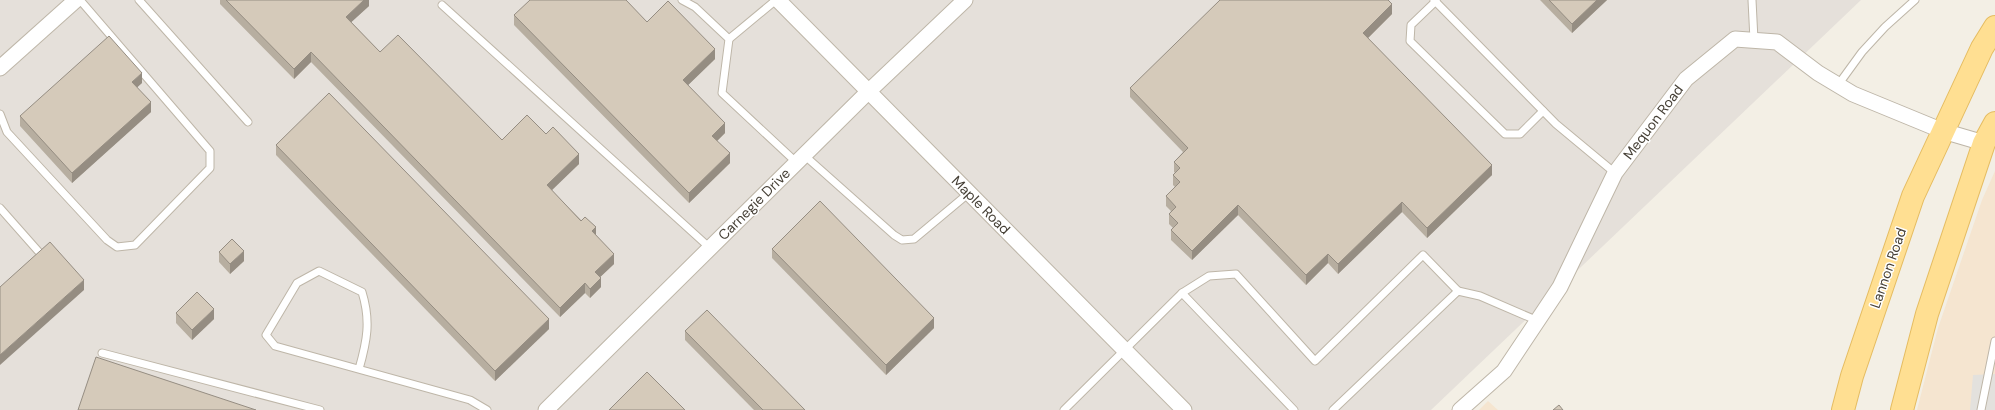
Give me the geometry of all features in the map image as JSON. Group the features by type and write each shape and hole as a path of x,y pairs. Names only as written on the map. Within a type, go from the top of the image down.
{"main road":[{"path":"1943,131 1982,48 1995,27"},
{"path":"1902,410 1927,314 1995,123"},
{"name":"Lannon Road","path":"1843,410 1852,376 1913,196 1943,131"}],"street":[{"path":"0,68 76,0"},
{"name":"Maple Road","path":"777,0 1184,410"},
{"name":"Carnegie Drive","path":"546,410 868,92 965,0"},
{"name":"Mequon Road","path":"1460,410 1504,371 1538,321 1560,287 1615,172 1686,79 1735,39 1777,42 1818,73 1853,94 1943,131 1987,145"}],"lane":[{"path":"0,114 7,132 106,240 116,247 134,245 210,168 210,151 80,0"},
{"path":"139,0 248,122"},
{"path":"682,0 695,6 729,39"},
{"path":"777,0 729,39 722,93 800,159 902,240 914,239 969,193"},
{"path":"1752,0 1754,40"},
{"path":"1838,85 1862,52 1885,27 1915,0"},
{"path":"1543,111 1520,134 1505,134 1410,41 1412,25 1435,1 1556,124 1615,172"},
{"path":"442,5 710,248"},
{"path":"0,208 38,251"},
{"path":"1064,410 1182,293 1209,276 1236,274 1315,361 1423,255 1458,291 1480,296 1538,321"},
{"path":"359,370 368,336 366,305 362,292 319,271 297,283 266,334 275,346 359,370 470,400 487,410"},
{"path":"1333,410 1458,291"},
{"path":"1182,293 1294,410"},
{"path":"1981,410 1991,382 1995,341"},
{"path":"102,353 320,410"}],"shaded area":[{"path":"0,0 1861,0 1431,410 0,410"},
{"path":"1995,171 1995,410 1917,410 1938,328 1982,200"},
{"path":"1995,374 1995,410 1970,410 1973,375"},
{"path":"1488,401 1498,410 1479,410"}],"building":[{"path":"226,0 364,0 346,17 380,52 398,35 502,140 527,115 546,134 553,127 579,154 547,185 581,221 585,217 596,227 592,231 614,254 595,272 601,278 590,289 585,283 560,308 311,52 294,69"},
{"path":"530,0 626,0 647,22 668,1 715,49 683,80 725,123 712,136 730,153 689,193 514,15"},
{"path":"1220,0 1388,0 1392,4 1363,33 1492,165 1427,228 1402,202 1338,264 1328,254 1306,275 1238,205 1192,251 1171,230 1178,223 1169,214 1176,207 1166,196 1180,182 1173,175 1180,168 1174,162 1188,148 1130,88"},
{"path":"1549,0 1597,0 1572,24"},
{"path":"109,36 142,73 132,82 151,102 72,173 20,116"},
{"path":"329,93 549,319 495,371 276,145"},
{"path":"820,201 934,318 886,365 772,249"},
{"path":"232,239 244,251 230,264 219,252"},
{"path":"50,242 84,280 0,355 0,287"},
{"path":"197,292 214,309 192,330 176,313"},
{"path":"707,310 805,410 763,410 685,331"},
{"path":"96,357 256,410 78,410"},
{"path":"647,372 685,410 609,410"},
{"path":"1559,405 1563,410 1553,410"}]}
